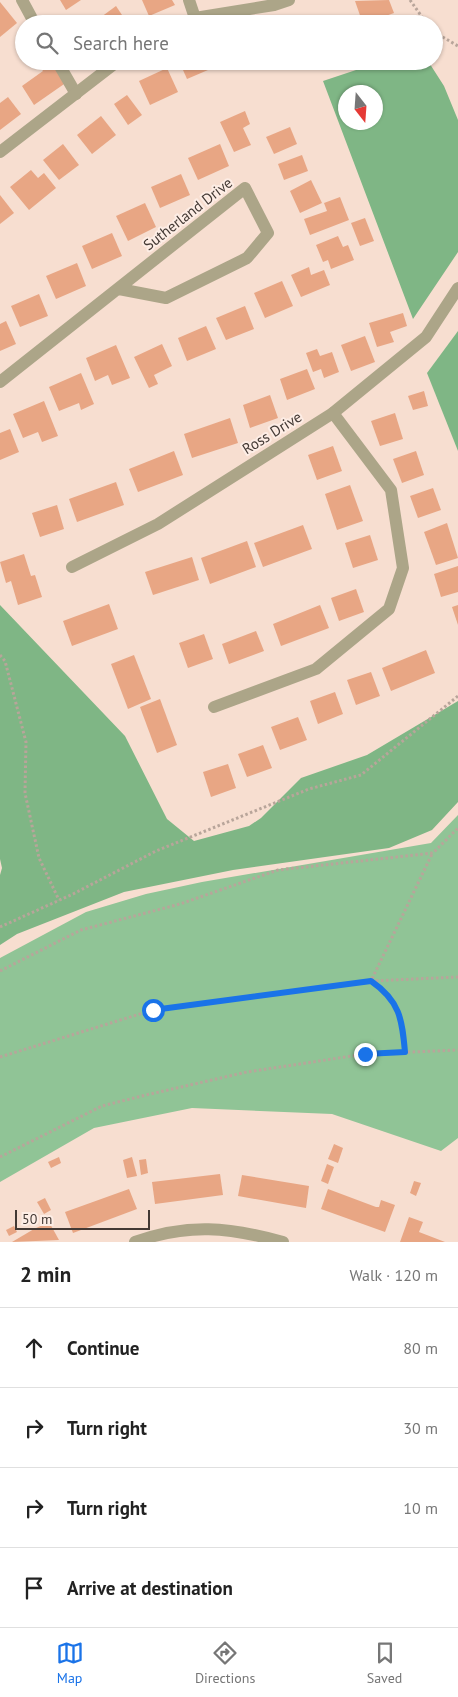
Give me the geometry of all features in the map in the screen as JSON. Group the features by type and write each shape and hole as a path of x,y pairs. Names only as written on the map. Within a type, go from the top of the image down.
{"street":[{"path":"22,0 30,15"},
{"path":"189,0 190,15"},
{"path":"222,15 274,5 289,0"},
{"path":"62,70 76,94"},
{"path":"0,152 107,70"},
{"name":"Sutherland Drive","path":"0,382 245,188 268,232 247,258 166,298 119,289"},
{"name":"Ross Drive","path":"72,567 158,524 333,413 426,337 458,288"},
{"path":"214,707 316,669 389,609 403,568 390,490 333,413"},
{"path":"134,1242 160,1233 187,1229 218,1228 283,1242"}],"path":[{"path":"410,0 421,15"},
{"path":"443,37 458,46"},
{"path":"0,655 5,662 26,742 25,793 39,858 59,900"},
{"path":"0,927 59,900 156,851 309,789 361,775 458,696"},
{"path":"371,981 433,853 458,828"},
{"path":"0,971 81,930 180,904 278,870 433,853"},
{"path":"0,1056 153,1010 371,981 458,977"},
{"path":"371,981 386,991 396,1005 403,1028 405,1052"},
{"path":"0,1156 102,1106 146,1095 247,1072 365,1054 458,1050"}],"green space":[{"path":"356,70 434,70 444,86 458,120 458,252 413,319 342,130 383,130 383,85 338,85 338,121 323,81"},
{"path":"458,331 458,451 427,373"},
{"path":"0,605 125,736 167,819 194,841 249,826 261,818 301,778 367,755 458,701 458,802 432,830 389,848 233,870 124,892 17,934 0,945 0,875 2,868 0,859"},
{"path":"458,815 458,1138 441,1151 332,1114 192,1108 94,1128 0,1182 0,958 86,912 146,894 202,882 431,843"}],"building":[{"path":"60,0 81,0 66,10"},
{"path":"142,0 172,0 175,5 151,15 149,15"},
{"path":"389,0 394,13 388,15 360,15 355,1"},
{"path":"0,2 15,21 15,25 0,37"},
{"path":"116,6 122,15 104,15"},
{"path":"59,70 67,82 34,105 22,86 43,71"},
{"path":"163,70 168,70 178,92 150,105 139,81"},
{"path":"183,70 208,70 187,79"},
{"path":"127,95 142,115 128,125 114,104"},
{"path":"8,97 21,114 0,130 0,103"},
{"path":"245,111 250,124 243,128 251,145 234,152 220,122"},
{"path":"101,116 116,135 92,154 77,135"},
{"path":"290,127 297,144 274,154 266,137"},
{"path":"63,144 79,165 59,180 43,160"},
{"path":"220,144 229,166 198,180 188,158"},
{"path":"302,155 308,171 284,180 278,164"},
{"path":"31,170 38,178 44,173 56,188 29,210 10,187"},
{"path":"181,174 190,195 160,208 151,187"},
{"path":"311,180 322,203 300,213 290,191"},
{"path":"0,195 14,213 0,224"},
{"path":"340,197 349,220 310,235 304,219 327,211 324,203"},
{"path":"145,203 156,227 128,241 116,216"},
{"path":"365,218 374,241 360,246 351,223"},
{"path":"112,233 122,256 92,269 82,246"},
{"path":"338,236 343,247 348,245 354,260 331,269 328,260 323,262 316,245"},
{"path":"77,263 86,286 56,299 46,276"},
{"path":"309,267 311,275 324,270 330,285 301,297 291,275"},
{"path":"282,281 293,306 265,318 254,293"},
{"path":"39,294 48,316 20,327 11,306"},
{"path":"245,306 254,329 226,340 216,318"},
{"path":"403,313 407,326 390,332 394,342 377,347 369,323"},
{"path":"6,321 16,344 0,351 0,324"},
{"path":"206,326 216,349 187,361 178,338"},
{"path":"365,336 375,362 351,371 341,345"},
{"path":"162,344 172,366 154,375 158,384 149,388 134,357"},
{"path":"116,345 130,378 112,385 108,375 95,381 86,358"},
{"path":"317,349 320,356 332,352 339,372 324,378 321,369 313,372 306,353"},
{"path":"307,369 315,389 287,400 280,379"},
{"path":"81,373 94,404 81,410 79,403 59,411 49,387"},
{"path":"424,391 428,406 413,410 408,396"},
{"path":"270,395 278,418 250,428 243,405"},
{"path":"44,401 58,436 42,442 38,432 23,438 13,414"},
{"path":"395,413 403,439 380,446 371,421"},
{"path":"230,418 238,443 192,458 184,434"},
{"path":"10,429 19,452 0,460 0,433"},
{"path":"333,446 342,471 317,480 308,455"},
{"path":"174,451 183,475 138,492 129,469"},
{"path":"416,451 424,475 402,483 393,459"},
{"path":"116,482 124,505 77,522 69,499"},
{"path":"350,485 363,521 337,530 325,494"},
{"path":"433,488 441,510 418,518 410,496"},
{"path":"57,505 64,529 40,537 32,513"},
{"path":"447,523 458,558 436,565 424,532"},
{"path":"303,525 312,549 263,567 254,543"},
{"path":"370,535 378,560 353,568 345,543"},
{"path":"247,541 256,567 210,584 201,558"},
{"path":"24,554 31,576 35,575 42,597 18,605 11,581 6,583 0,562"},
{"path":"192,557 199,580 153,595 145,572"},
{"path":"458,566 458,592 441,597 434,574"},
{"path":"356,589 364,612 339,621 331,598"},
{"path":"109,604 118,629 72,646 63,621"},
{"path":"320,605 329,628 281,646 273,624"},
{"path":"458,605 458,625 452,607"},
{"path":"256,631 264,651 229,664 222,644"},
{"path":"204,634 213,659 188,668 179,643"},
{"path":"426,650 435,673 391,691 382,668"},
{"path":"134,655 151,699 128,709 111,664"},
{"path":"371,672 380,696 356,705 347,680"},
{"path":"335,692 343,714 318,724 310,701"},
{"path":"160,699 177,745 157,753 140,707"},
{"path":"298,717 307,740 280,750 271,727"},
{"path":"263,745 272,768 247,777 238,754"},
{"path":"228,764 236,788 211,797 203,772"},
{"path":"334,1144 343,1148 338,1163 328,1159"},
{"path":"59,1157 61,1163 51,1168 48,1162"},
{"path":"132,1157 137,1176 127,1178 123,1160"},
{"path":"146,1159 148,1173 141,1175 139,1160"},
{"path":"327,1164 334,1167 328,1184 321,1181"},
{"path":"220,1174 223,1195 155,1204 152,1182"},
{"path":"242,1175 309,1186 306,1208 238,1196"},
{"path":"414,1181 421,1183 416,1196 410,1193"},
{"path":"129,1189 137,1209 73,1233 65,1212"},
{"path":"328,1189 376,1207 379,1207 381,1200 395,1205 385,1232 321,1209"},
{"path":"45,1198 51,1210 44,1214 37,1202"},
{"path":"409,1217 423,1222 419,1232 445,1242 400,1242"},
{"path":"49,1222 59,1240 12,1242 34,1229"},
{"path":"14,1226 17,1232 9,1236 6,1230"}],"route":[{"path":"153,1010 371,981 386,991 396,1005 403,1028 405,1052 365,1054"}]}
